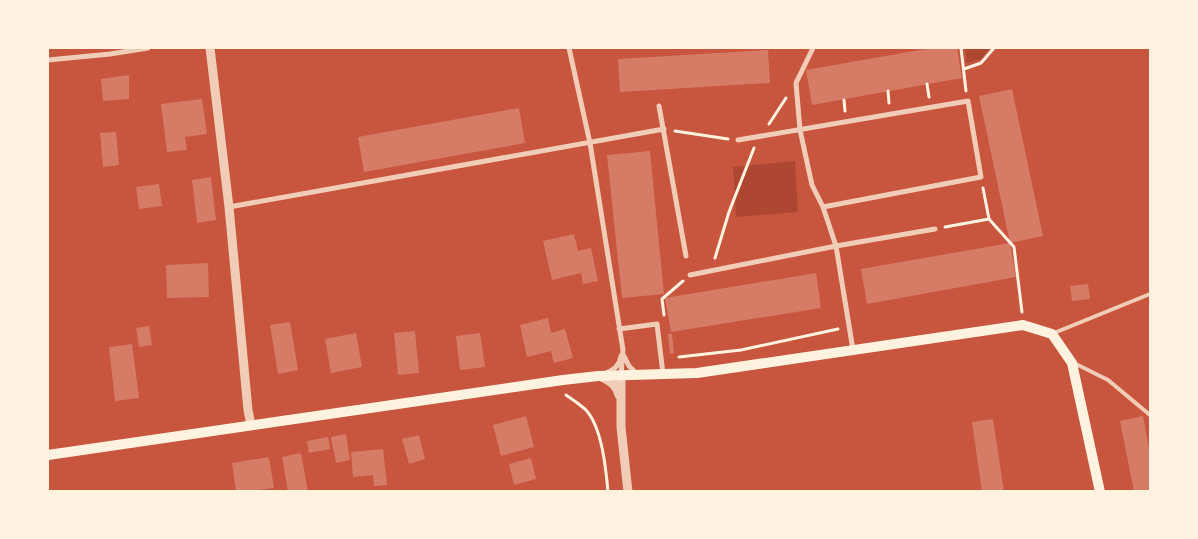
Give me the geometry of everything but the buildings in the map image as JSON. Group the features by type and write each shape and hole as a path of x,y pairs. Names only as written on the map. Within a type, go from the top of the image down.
{"main road":[{"path":"48,455 563,380 598,376 697,373 1024,325 1052,334 1072,362 1100,492"}],"street":[{"path":"48,60 148,48"},
{"path":"210,48 229,208 251,425"},
{"path":"569,48 590,143 625,361 633,371 641,375"},
{"path":"813,48 796,84 800,130 812,184 823,207 836,246 853,350"},
{"path":"738,140 968,101 981,177 823,207"},
{"path":"659,106 686,256"},
{"path":"229,208 664,129"},
{"path":"690,275 934,229"},
{"path":"619,329 657,324 663,374"},
{"path":"623,350 620,401 628,492"},
{"path":"598,376 615,367 620,360 623,350"},
{"path":"620,401 624,387 630,380 641,375"},
{"path":"598,376 614,384 618,389 620,401"}],"lane":[{"path":"1052,334 1150,294"},
{"path":"1072,362 1108,380 1150,415"}],"path":[{"path":"961,48 968,101"},
{"path":"964,69 981,63 994,48"},
{"path":"714,262 729,212 756,143 796,84"},
{"path":"664,129 738,140"},
{"path":"981,177 989,219 1014,248 1024,325"},
{"path":"934,229 989,219"},
{"path":"657,324 665,323 662,299 690,275"},
{"path":"661,360 741,350 849,327"},
{"path":"563,380 563,392 586,410 596,426 606,466 608,492"}],"shaded area":[{"path":"965,48 990,48 981,59 967,63"},
{"path":"795,161 798,212 736,217 733,167"}]}
